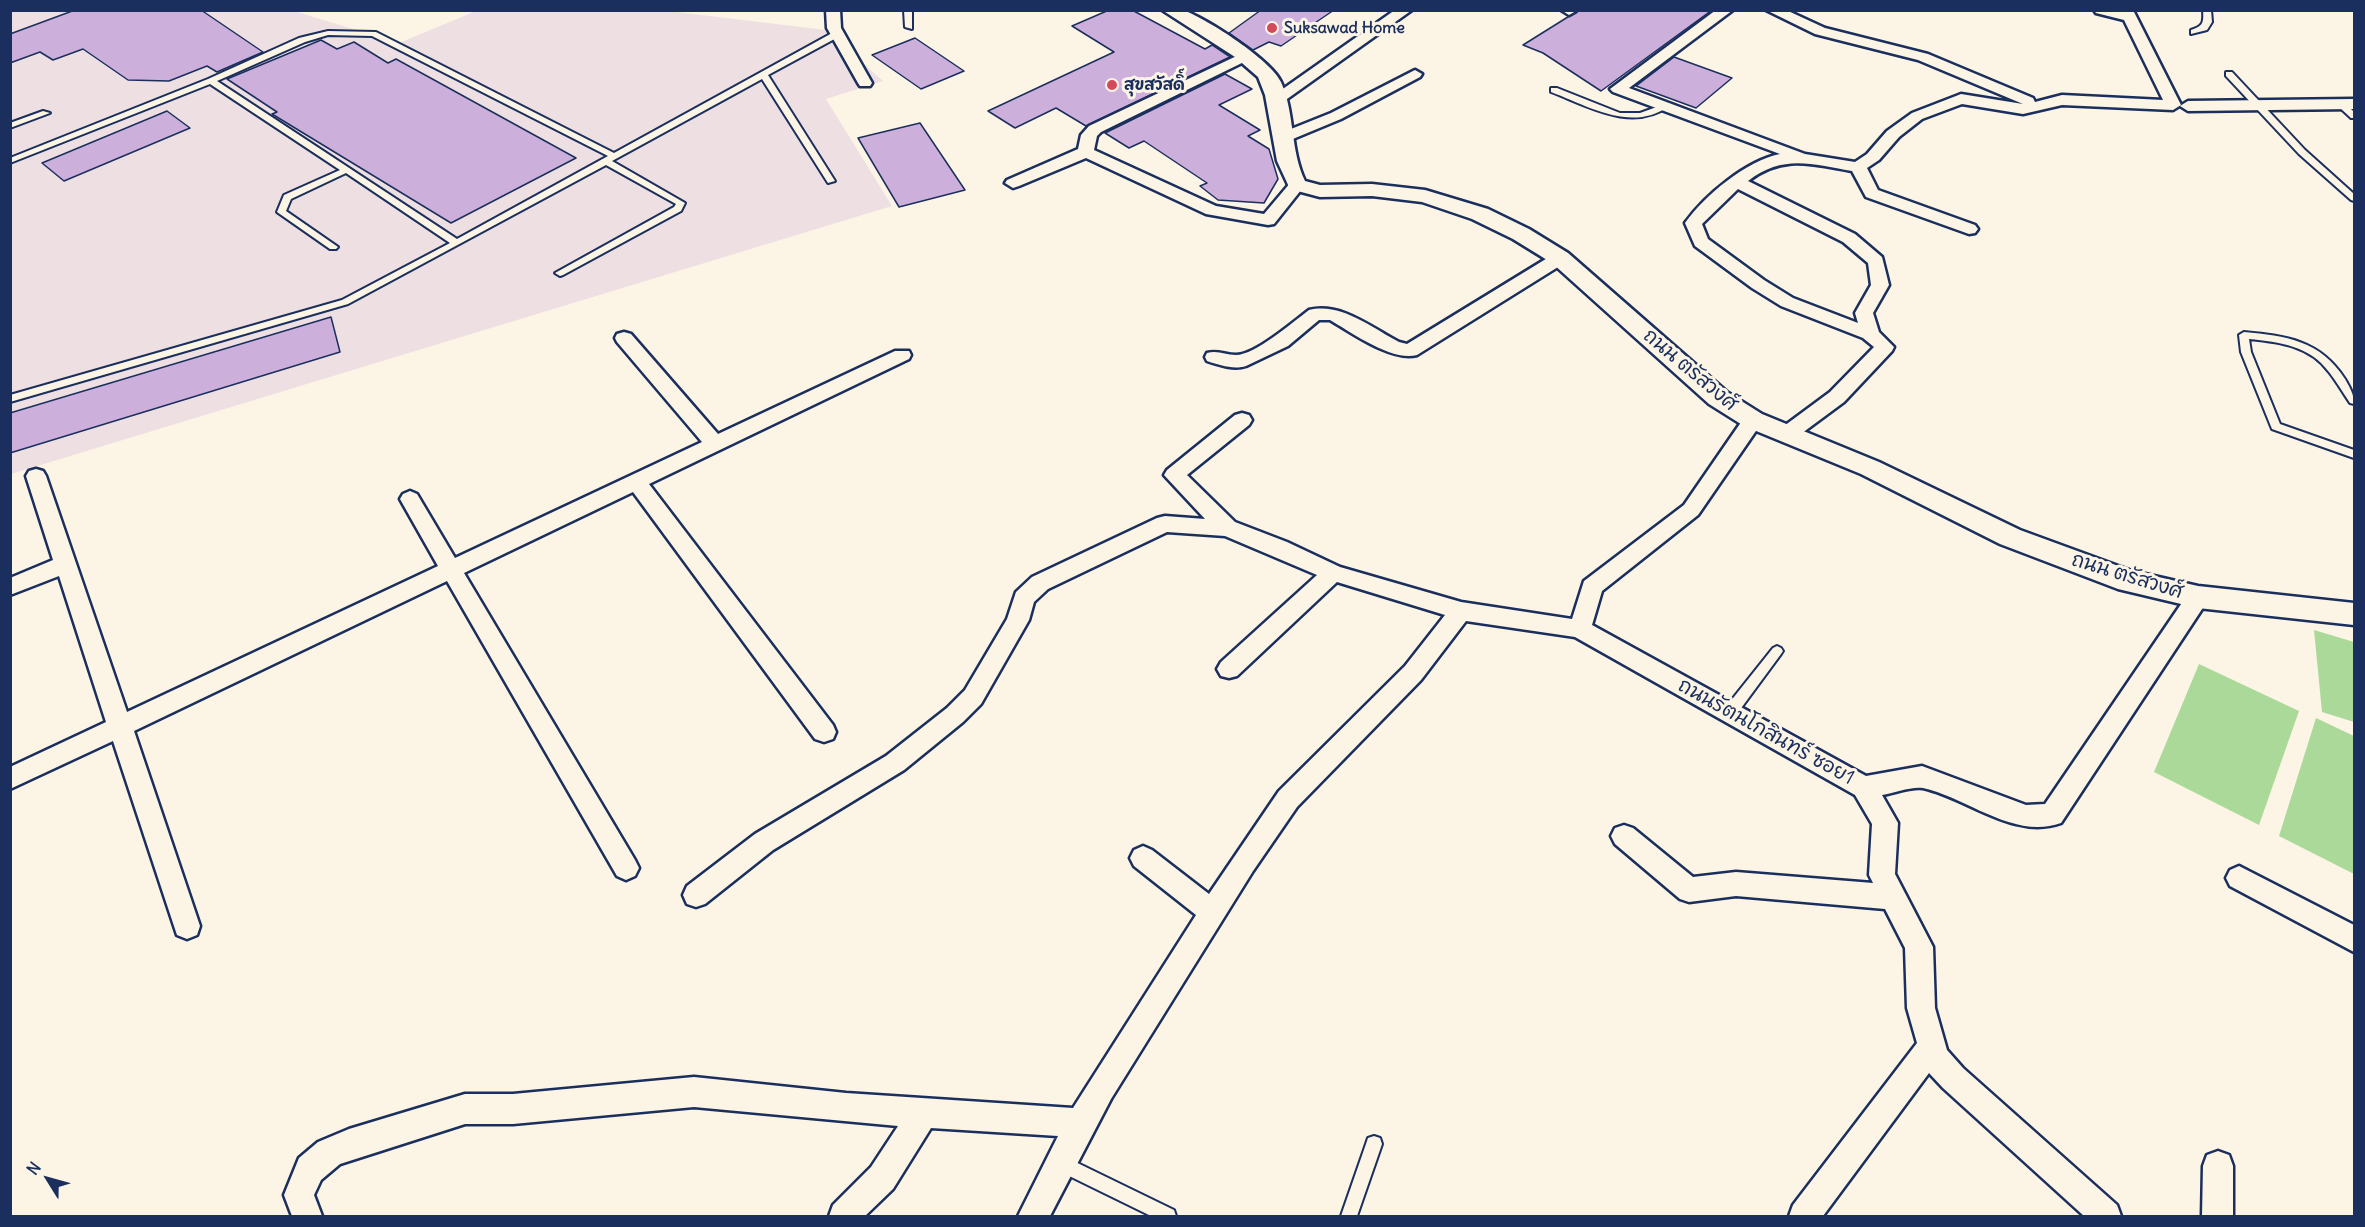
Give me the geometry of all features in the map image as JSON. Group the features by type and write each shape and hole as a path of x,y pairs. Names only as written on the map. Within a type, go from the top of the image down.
{"street":[{"path":"833,10 834,28 865,83"},
{"path":"1275,101 1405,10"},
{"path":"1726,10 1618,89 1812,160"},
{"path":"1773,10 1820,31 1923,57 2038,105"},
{"path":"1787,434 1837,397 1885,347 1870,334 1787,302 1758,285 1701,242 1693,223 1757,168 1778,159 1812,160 1858,167 1873,157 1893,134 1917,116 1961,99 2023,109 2062,100 2173,105 2128,14 2101,10"},
{"path":"1013,183 1086,152 1212,210 1268,220 1298,184 1289,171 1270,80 1257,63 1179,12"},
{"path":"1086,152 1089,135 1095,129 1245,56"},
{"path":"1282,138 1336,116 1415,74"},
{"path":"2188,106 2348,104"},
{"path":"1858,167 1872,194 1970,229"},
{"path":"1738,183 1849,238 1876,261 1880,285 1864,313 1870,334"},
{"name":"ถนน ตรัสวงศ์","path":"1298,184 1320,190 1372,190 1425,196 1480,214 1521,234 1560,258 1718,398 1753,420 1870,468 2010,537 2128,581 2198,597 2355,614"},
{"path":"1214,357 1239,362 1281,342 1315,314 1333,314 1393,347 1410,351 1560,258"},
{"path":"624,338 715,444"},
{"path":"10,779 902,355"},
{"path":"1227,528 1174,475 1242,420"},
{"path":"1580,629 1592,587 1691,510 1753,420"},
{"path":"36,476 187,926"},
{"path":"636,481 824,732"},
{"path":"410,499 626,868"},
{"path":"696,895 764,842 895,764 955,715 974,697 1018,620 1024,598 1040,583 1165,524 1227,528"},
{"name":"ถนนรัตนโกสินทร์ ซอย1","path":"1227,528 1279,548 1333,573 1461,611 1580,629 1864,787 1885,822 1882,875 1919,947 1921,1008 1935,1058 1953,1078 2106,1216"},
{"path":"10,587 65,564"},
{"path":"1229,669 1333,573"},
{"path":"1864,787 1922,777 2026,816 2052,815 2198,597"},
{"path":"1035,1216 1081,1123 1244,863 1288,799 1413,673 1461,611"},
{"path":"1624,836 1689,890 1736,884 1892,897"},
{"path":"1143,858 1213,913"},
{"path":"2239,878 2355,939"},
{"path":"1804,1216 1932,1046"},
{"path":"307,1216 299,1195 310,1169 329,1153 349,1144 465,1109 513,1109 694,1092 846,1108 1081,1123"},
{"path":"844,1216 882,1178 922,1113"},
{"path":"2218,1166 2218,1216"}],"lane":[{"path":"908,10 909,27"},
{"path":"2194,32 2204,28 2208,22 2207,10"},
{"path":"10,161 211,81 302,40 320,35 355,32 373,34 609,159 681,203 678,209 560,273"},
{"path":"10,399 345,302 837,34"},
{"path":"763,74 831,181"},
{"path":"2229,74 2302,152 2355,198"},
{"path":"211,81 457,243"},
{"path":"1554,90 1619,115 1641,115 1665,106"},
{"path":"2348,104 2355,116"},
{"path":"10,126 46,113"},
{"path":"333,247 281,212 287,197 346,170"},
{"path":"2355,400 2330,365 2306,345 2276,338 2244,335 2246,352 2276,426 2355,454"},
{"path":"1731,711 1777,651"},
{"path":"1349,1216 1374,1144"},
{"path":"1061,1164 1168,1216"}],"shaded area":[{"path":"11,11 294,11 399,43 476,11 668,11 826,30 883,81 826,99 892,206 11,474"}],"green space":[{"path":"2314,630 2354,642 2354,722 2322,712"},
{"path":"2199,664 2299,711 2259,825 2154,772"},
{"path":"2316,718 2354,736 2354,874 2279,836"}],"building":[{"path":"75,10 201,10 263,52 217,72 207,66 169,81 128,80 83,49 53,60 40,52 10,63 10,34"},
{"name":"สุขสวัสดิ์","path":"1109,10 1132,10 1205,49 1212,45 1230,57 1086,126 1056,108 1015,128 988,111 1114,52 1072,26"},
{"name":"Suksawad Home","path":"1261,10 1334,10 1281,46 1269,42 1253,50 1229,33"},
{"path":"1579,10 1712,10 1601,91 1543,53 1523,45"},
{"path":"915,38 964,71 921,89 872,55"},
{"path":"321,40 337,49 354,42 388,63 396,59 576,158 451,223 272,114 277,112 227,79"},
{"path":"1674,57 1732,78 1696,108 1636,86"},
{"path":"1225,74 1252,89 1219,105 1260,130 1248,136 1269,149 1278,179 1264,203 1218,200 1200,186 1207,183 1144,141 1129,148 1105,133"},
{"path":"167,111 190,128 64,181 42,163"},
{"path":"920,123 965,190 899,207 858,138"},
{"path":"331,317 340,352 10,453 10,413"}],"place":[{"name":"Suksawad Home","path":"1272,28"},
{"name":"สุขสวัสดิ์","path":"1112,85"}]}
